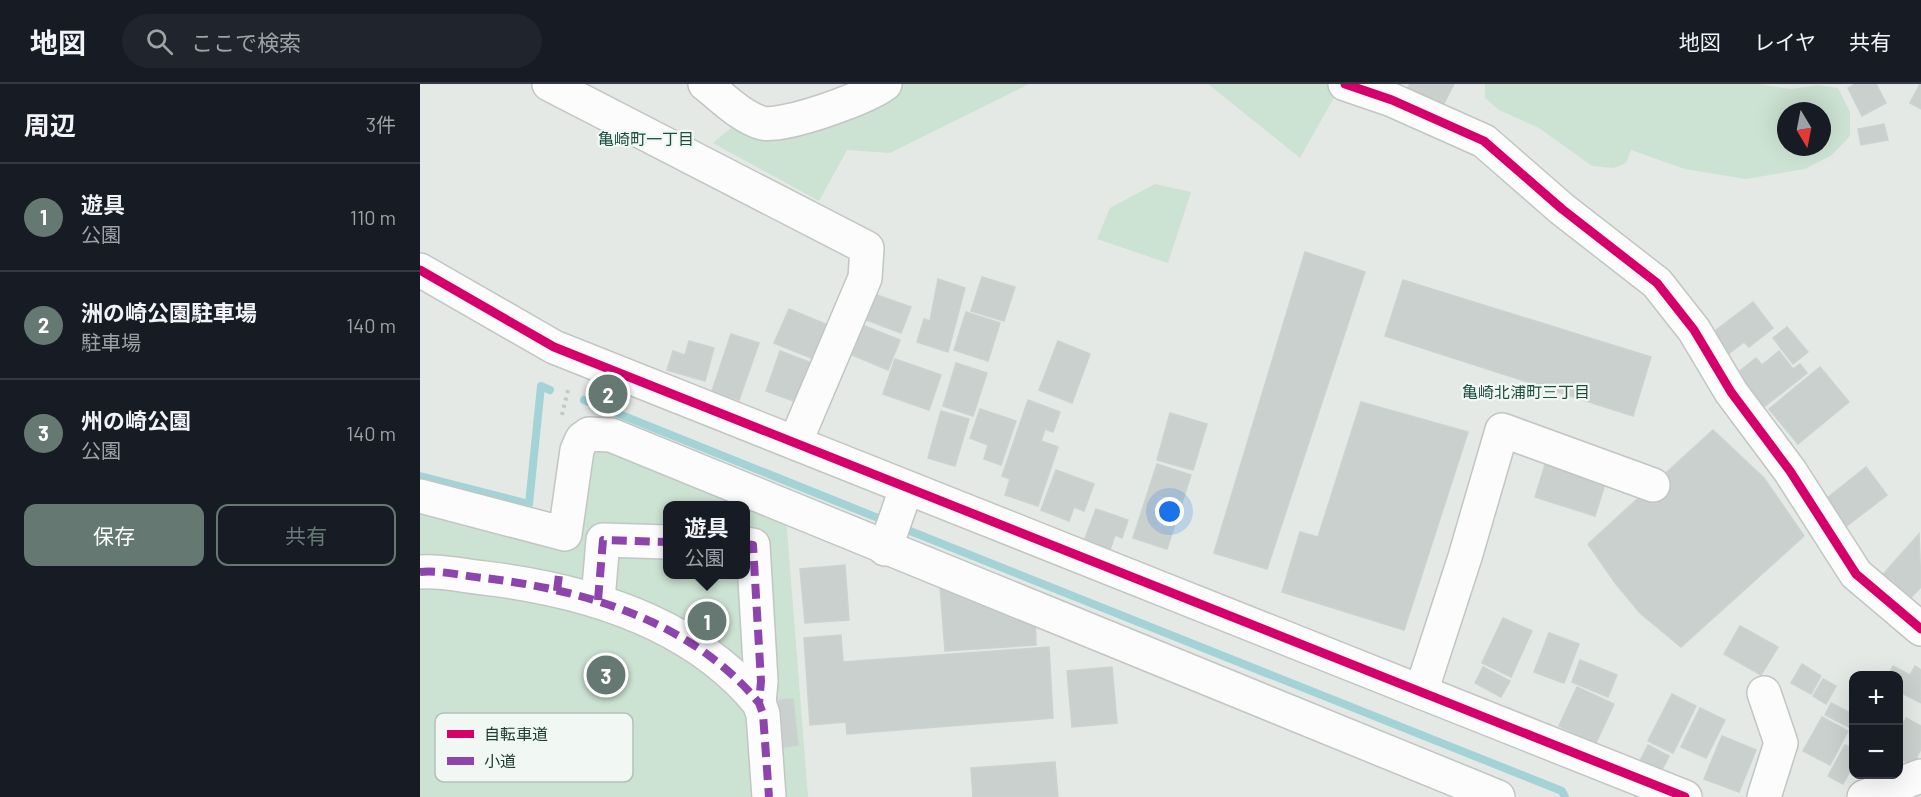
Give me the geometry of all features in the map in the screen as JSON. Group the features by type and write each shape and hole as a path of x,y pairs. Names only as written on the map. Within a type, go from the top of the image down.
{"street":[{"path":"549,84 867,248 865,278 795,443"},
{"path":"705,84 745,115 765,123 841,105 874,92 885,84"},
{"path":"1345,84 1392,100 1484,141 1562,209 1657,283 1694,330 1731,392 1790,471 1856,574 1921,629"},
{"path":"420,270 554,347 906,489 1685,797"},
{"path":"1421,693 1465,557 1502,430 1653,485"},
{"path":"420,496 565,534 577,450 582,439 589,434 611,435 889,538 1498,797"},
{"path":"889,538 906,489"},
{"path":"598,600 603,540 663,542"},
{"path":"750,545 753,545 761,681 759,703 763,714 769,797"},
{"path":"420,572 558,583 624,608 699,648 759,703"},
{"path":"1764,693 1781,743 1764,797"},
{"path":"1864,797 1921,776"}],"path":[{"path":"564,407 568,390"}],"green space":[{"path":"888,84 1029,84 890,153 847,150 819,201 713,143 737,123"},
{"path":"1208,84 1333,84 1336,94 1300,158"},
{"path":"1485,84 1758,84 1791,89 1818,85 1838,88 1850,112 1850,136 1831,156 1831,102 1777,102 1777,156 1830,156 1805,169 1746,179 1685,169 1631,150 1626,163 1614,168 1592,166 1539,128 1499,110 1485,98"},
{"path":"1155,184 1191,192 1168,263 1097,239 1110,208"},
{"path":"606,447 745,501 663,501 663,579 750,579 750,503 786,517 808,797 420,797 420,505 554,540 591,455"}],"building":[{"path":"1410,84 1454,84 1439,113 1404,94"},
{"path":"1855,84 1876,84 1886,103 1862,116 1848,88"},
{"path":"1921,84 1921,109 1910,103"},
{"path":"1884,124 1888,140 1861,145 1858,129"},
{"path":"1305,252 1365,272 1267,569 1214,553"},
{"path":"982,277 1015,287 1004,321 971,311"},
{"path":"938,279 965,288 948,352 917,342 924,319 930,321"},
{"path":"1403,280 1651,357 1633,416 1385,336"},
{"path":"874,294 911,307 901,333 864,319"},
{"path":"1753,302 1773,328 1749,347 1744,342 1723,358 1707,337"},
{"path":"789,309 830,326 816,360 774,343"},
{"path":"966,312 1000,323 988,361 954,350"},
{"path":"862,325 900,340 888,370 850,354"},
{"path":"1787,327 1808,352 1793,364 1773,338"},
{"path":"731,334 759,343 739,400 712,391"},
{"path":"689,341 714,348 705,381 667,370 673,351 685,355"},
{"path":"1058,341 1090,354 1072,403 1039,390"},
{"path":"780,351 817,365 802,404 766,391"},
{"path":"1779,351 1793,369 1800,364 1807,373 1759,411 1732,377 1756,358 1762,365"},
{"path":"895,359 941,375 929,410 883,394"},
{"path":"956,363 987,373 973,416 943,406"},
{"path":"1820,367 1849,402 1798,444 1769,409"},
{"path":"1028,400 1060,412 1053,432 1045,429 1041,441 1058,447 1038,506 1005,495 1010,479 1002,476"},
{"path":"1361,402 1468,432 1404,630 1282,592 1300,532 1318,537"},
{"path":"980,409 1016,421 1001,465 984,459 988,445 970,438"},
{"path":"941,411 969,419 955,466 928,458"},
{"path":"1170,413 1207,424 1193,470 1157,460"},
{"path":"1713,430 1764,478 1804,536 1681,647 1640,613 1588,544"},
{"path":"1546,462 1606,481 1595,516 1535,497"},
{"path":"1157,464 1191,475 1167,549 1133,538"},
{"path":"1866,467 1887,495 1844,528 1822,502"},
{"path":"1056,470 1094,484 1084,511 1074,507 1069,521 1041,510"},
{"path":"1096,509 1128,520 1122,538 1115,535 1110,550 1084,541"},
{"path":"1919,534 1921,587 1905,604 1878,580"},
{"path":"845,565 849,620 805,623 800,569"},
{"path":"940,586 1035,618 1036,645 945,651"},
{"path":"1503,618 1532,631 1511,677 1482,663"},
{"path":"1740,626 1778,647 1761,675 1724,654"},
{"path":"1549,633 1579,644 1564,683 1534,672"},
{"path":"841,635 843,662 1049,647 1053,718 847,734 846,722 810,725 804,638"},
{"path":"1580,660 1617,675 1608,697 1572,682"},
{"path":"1802,664 1821,676 1811,694 1791,683"},
{"path":"1893,666 1902,671 1890,671"},
{"path":"1915,666 1921,670 1921,703 1903,694 1903,671 1910,675"},
{"path":"1112,667 1117,723 1072,727 1067,671"},
{"path":"1483,667 1510,681 1501,697 1475,683"},
{"path":"1823,679 1836,686 1826,704 1813,696"},
{"path":"1577,687 1614,704 1596,743 1559,726"},
{"path":"1672,694 1696,706 1673,753 1648,741"},
{"path":"793,699 798,745 784,747 779,700"},
{"path":"1831,703 1849,712 1849,727 1825,715"},
{"path":"1700,708 1725,720 1706,758 1681,747"},
{"path":"1822,717 1848,731 1830,765 1803,751"},
{"path":"1906,718 1921,726 1921,749 1913,765 1903,760 1903,724"},
{"path":"1722,736 1756,750 1739,792 1704,779"},
{"path":"1648,745 1669,756 1661,772 1640,761"},
{"path":"1845,745 1849,747 1849,773 1843,784 1828,776"},
{"path":"1055,762 1058,797 973,797 971,768"}],"waterway":[{"path":"420,476 529,504 541,386 550,390"},
{"path":"584,400 888,522"},
{"path":"900,527 1562,791 1565,797"}],"marked path":[{"path":"598,600 603,540 663,542"},
{"path":"750,545 753,545 761,681 759,703"},
{"path":"420,572 444,572 522,583 598,601 634,614 702,651 732,675 759,703 763,714 769,797"},
{"path":"557,591 559,575"}],"cycle path":[{"path":"1345,84 1392,100 1484,141 1562,209 1657,283 1694,330 1731,392 1790,471 1856,574 1921,629"},
{"path":"420,270 554,347 1685,797"}],"place":[{"name":"洲の崎公園駐車場","path":"608,394"},
{"name":"遊具","path":"707,621"},
{"name":"州の崎公園","path":"606,675"}],"district":[{"name":"亀崎町一丁目","path":"646,138"},
{"name":"亀崎北浦町三丁目","path":"1526,391"}]}
